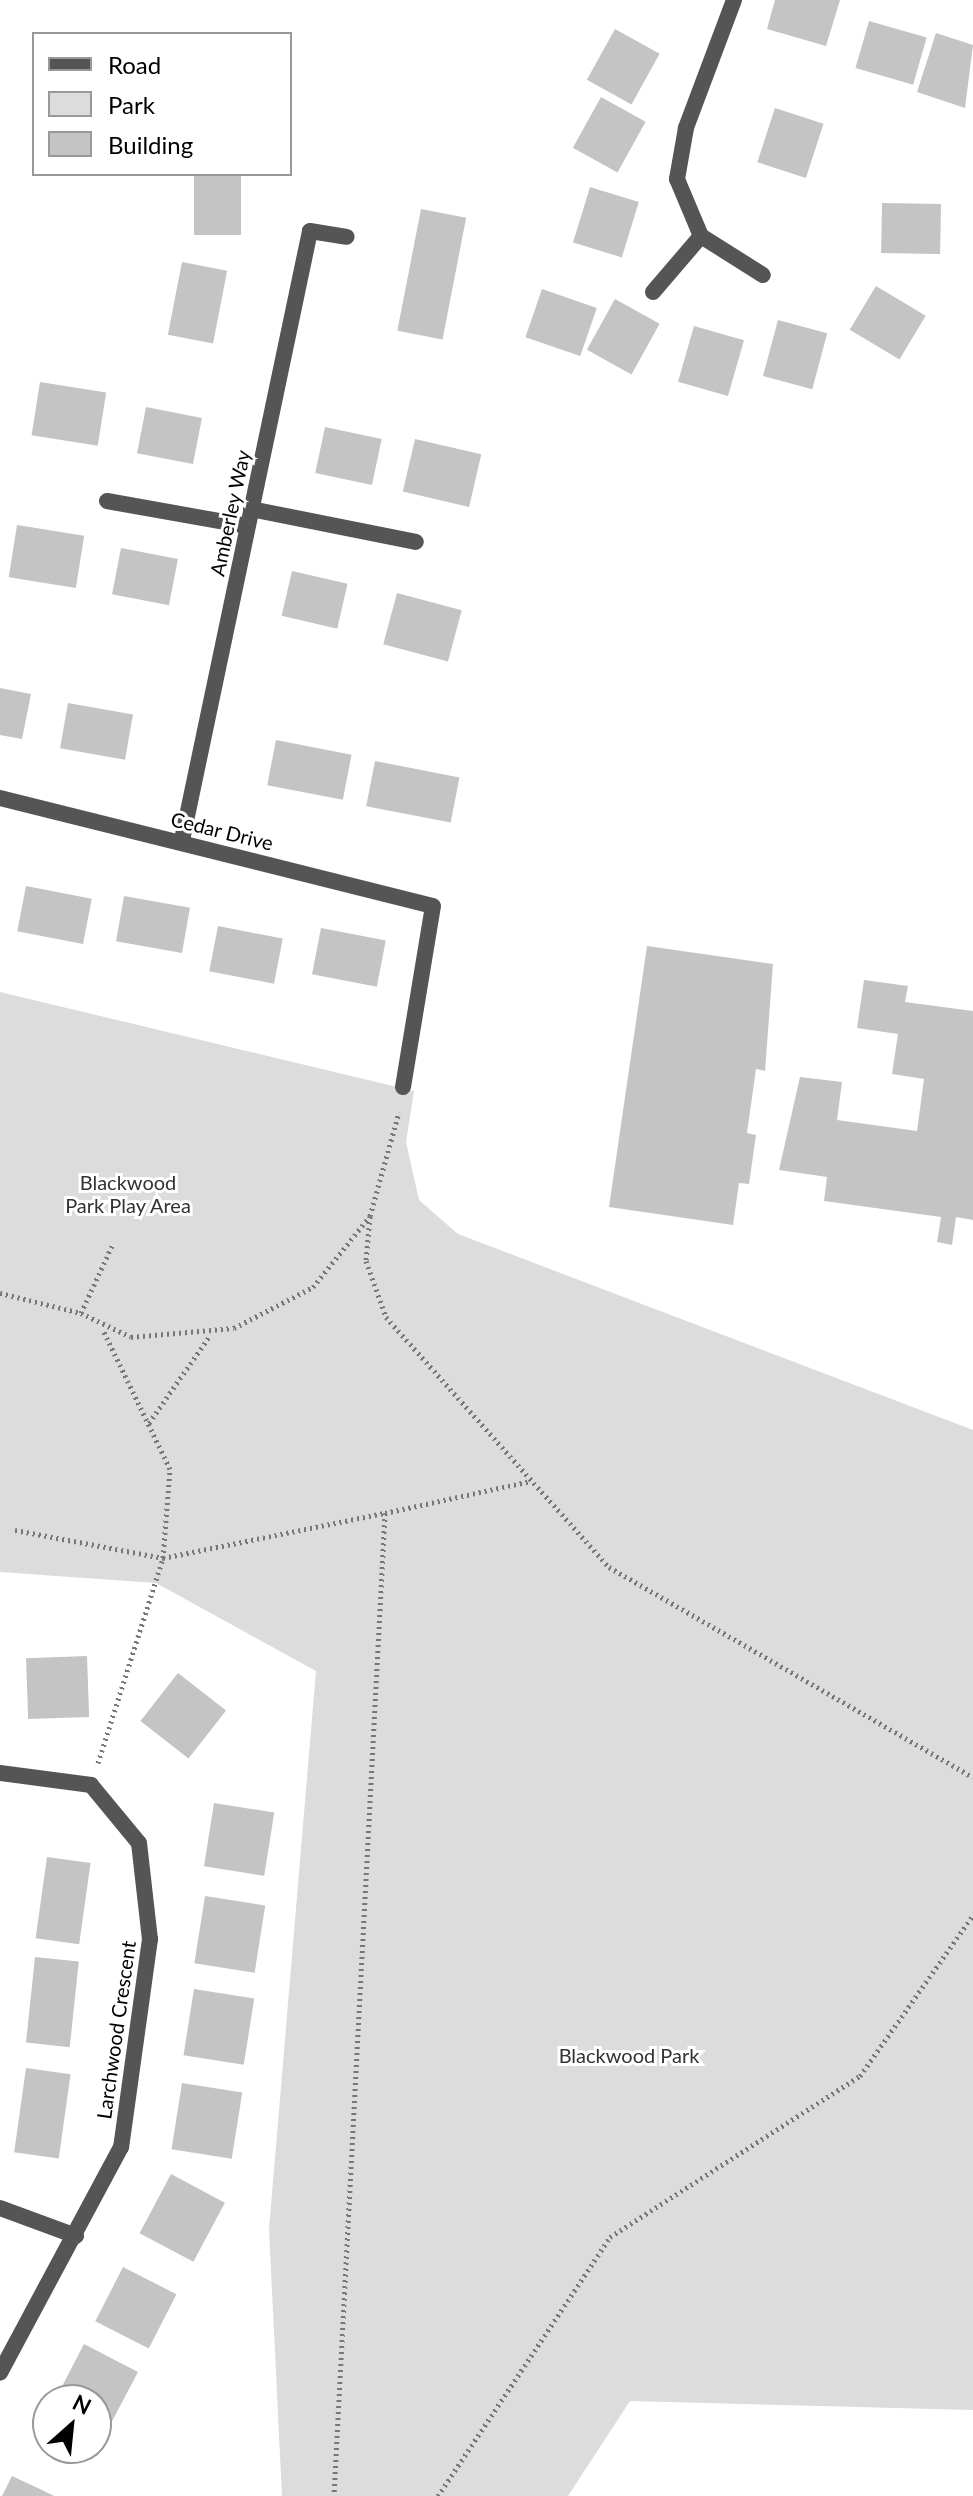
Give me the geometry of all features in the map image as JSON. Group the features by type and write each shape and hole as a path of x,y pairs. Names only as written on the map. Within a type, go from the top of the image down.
{"street":[{"path":"734,0 686,128 677,179 701,236 763,275"},
{"name":"Amberley Way","path":"182,840 310,231 347,237"},
{"path":"653,292 701,236"},
{"path":"107,501 247,526"},
{"path":"251,509 416,542"},
{"name":"Cedar Drive","path":"0,798 182,840 433,906 403,1087"},
{"path":"0,1773 91,1785"},
{"name":"Larchwood Crescent","path":"0,2373 121,2147 150,1939 139,1843 91,1785"},
{"path":"0,2208 76,2236"}],"path":[{"path":"403,1087 390,1164 370,1216 366,1261 386,1317 609,1567 973,1777"},
{"path":"0,1293 81,1313 103,1329 158,1339 211,1334 313,1287 370,1216"},
{"path":"81,1313 112,1246"},
{"path":"91,1785 163,1558 170,1469 103,1329"},
{"path":"148,1424 211,1334"},
{"path":"15,1530 163,1558 530,1481"},
{"path":"334,2496 385,1513"},
{"path":"438,2496 610,2237 860,2076 973,1915"}],"green space":[{"name":"Blackwood Park","path":"0,992 414,1091 406,1142 419,1200 458,1234 973,1430 973,2410 630,2401 568,2496 282,2496 269,2229 316,1671 156,1583 0,1572"}],"building":[{"path":"775,0 840,0 826,46 767,29"},
{"path":"869,21 927,38 913,85 855,68"},
{"path":"615,29 660,54 631,104 587,80"},
{"path":"936,33 973,45 965,108 917,92"},
{"path":"601,97 646,122 617,172 573,148"},
{"path":"775,108 824,124 806,178 757,162"},
{"path":"194,176 241,176 241,235 194,235"},
{"path":"590,187 639,202 622,257 573,242"},
{"path":"882,203 941,204 940,254 881,253"},
{"path":"421,209 466,218 442,339 397,331"},
{"path":"182,262 227,271 213,343 168,335"},
{"path":"876,286 926,316 899,360 850,330"},
{"path":"542,289 597,308 580,356 525,337"},
{"path":"615,299 660,324 631,374 587,350"},
{"path":"778,320 827,333 812,389 763,376"},
{"path":"694,326 744,340 728,396 678,382"},
{"path":"40,382 106,392 98,446 32,435"},
{"path":"146,407 202,418 193,464 137,453"},
{"path":"325,427 382,439 372,485 315,473"},
{"path":"415,439 481,454 469,507 403,492"},
{"path":"17,525 84,536 76,588 9,577"},
{"path":"121,548 178,559 169,605 112,594"},
{"path":"292,571 348,584 337,629 282,616"},
{"path":"397,593 462,610 448,662 383,644"},
{"path":"0,688 31,694 22,739 0,735"},
{"path":"68,703 133,714 125,760 60,748"},
{"path":"276,740 352,755 343,800 267,785"},
{"path":"375,761 459,777 451,823 366,806"},
{"path":"26,886 92,899 83,944 17,931"},
{"path":"124,896 190,908 182,953 116,941"},
{"path":"218,926 283,939 274,984 209,971"},
{"path":"321,928 386,941 377,987 312,974"},
{"path":"647,946 773,964 765,1071 756,1069 747,1133 756,1135 749,1184 739,1183 733,1225 609,1207"},
{"path":"864,980 908,986 905,1002 973,1011 973,1220 956,1217 952,1245 937,1242 941,1217 824,1201 827,1177 779,1170 800,1077 842,1082 837,1120 917,1131 924,1079 892,1074 898,1034 857,1028"},
{"path":"87,1656 89,1717 28,1719 26,1658"},
{"path":"178,1673 226,1711 189,1759 140,1721"},
{"path":"214,1803 274,1813 264,1876 204,1866"},
{"path":"47,1857 91,1863 79,1944 36,1938"},
{"path":"205,1896 265,1906 255,1973 194,1963"},
{"path":"35,1957 79,1962 70,2047 26,2043"},
{"path":"194,1989 254,1999 244,2065 184,2055"},
{"path":"26,2068 71,2074 59,2158 14,2152"},
{"path":"182,2083 242,2093 232,2159 172,2149"},
{"path":"171,2174 225,2203 193,2262 140,2233"},
{"path":"123,2267 176,2294 149,2349 95,2321"},
{"path":"84,2344 138,2372 112,2421 112,2384 63,2384"},
{"path":"12,2476 42,2490 54,2496 2,2496"}],"park label":[{"name":"Blackwood Park Play Area","path":"128,1194"}]}
